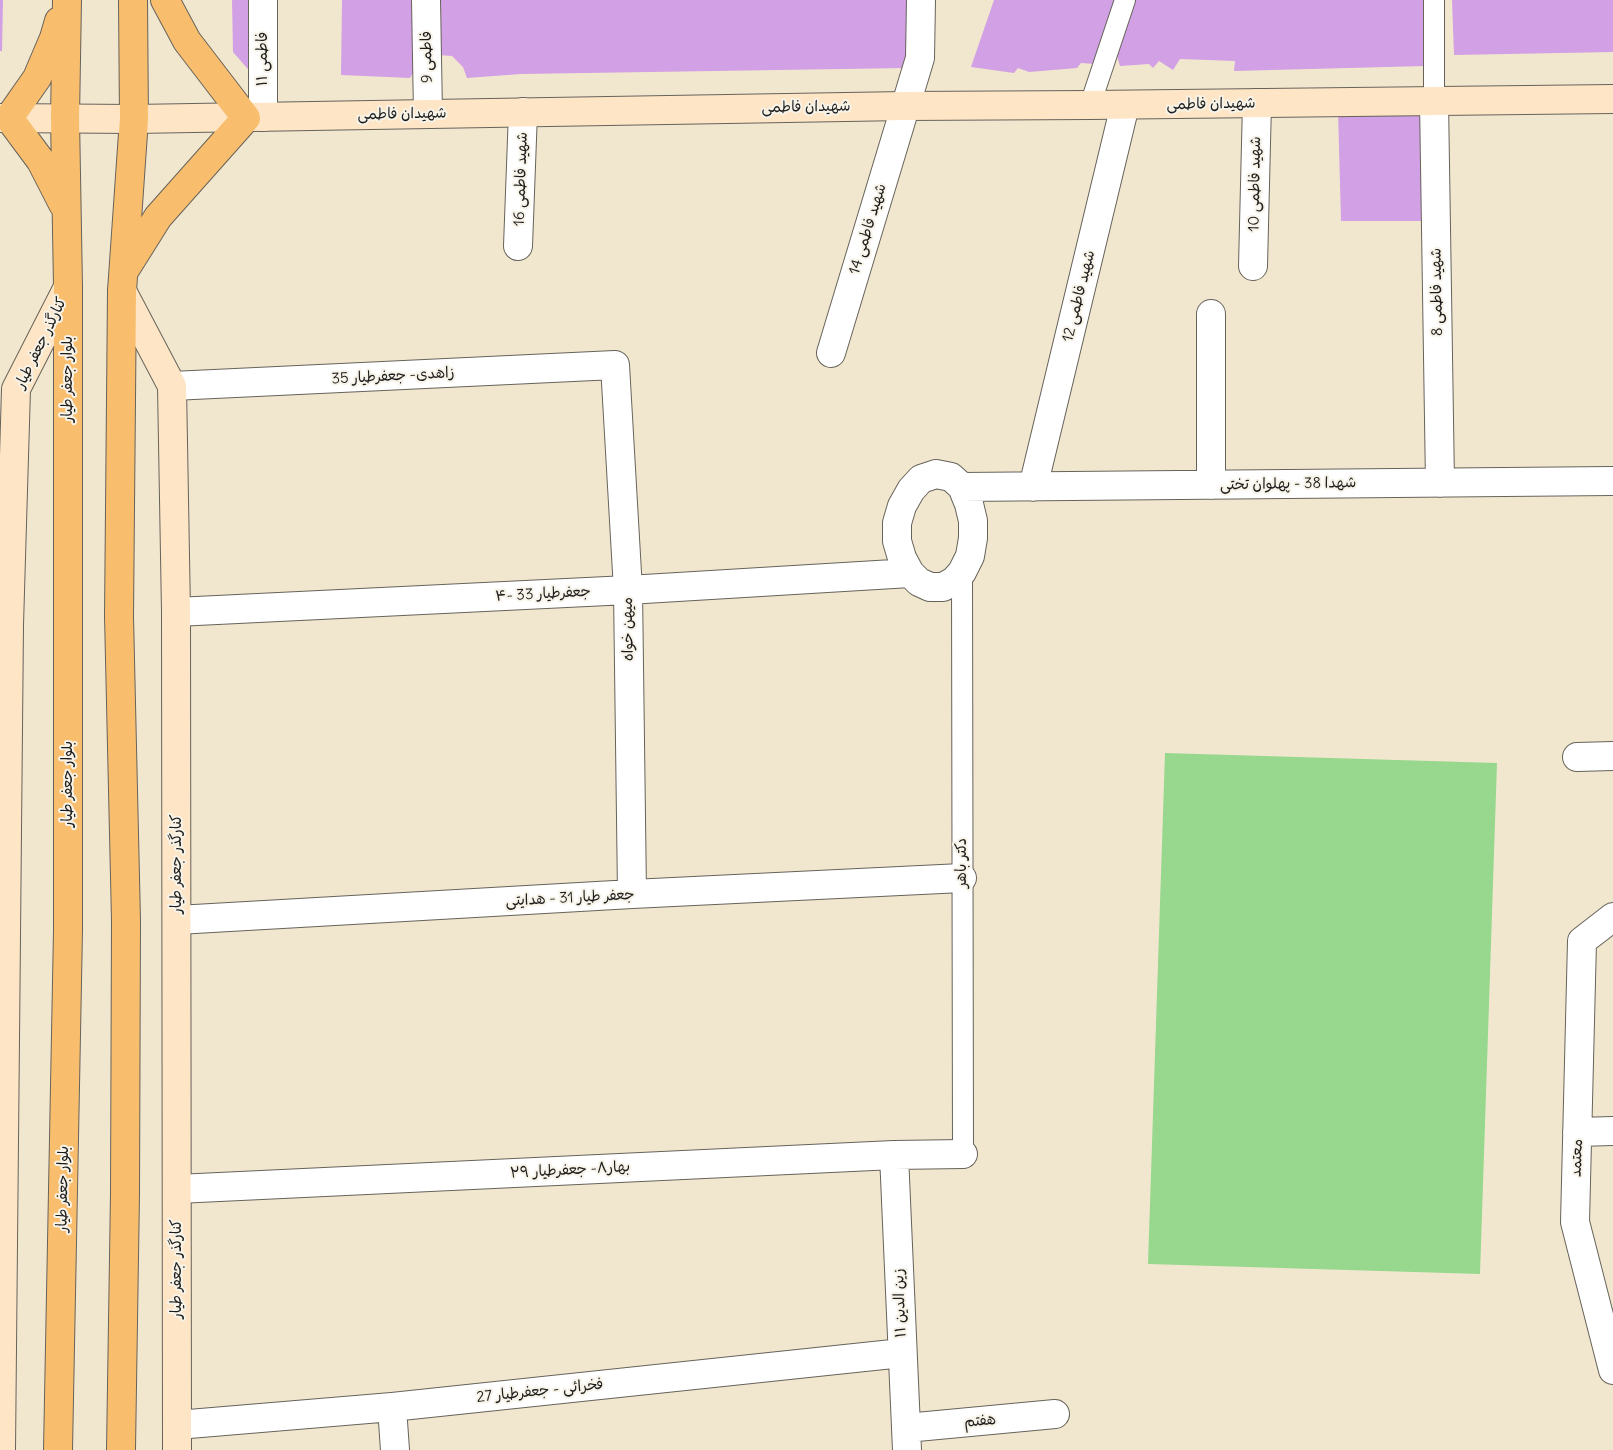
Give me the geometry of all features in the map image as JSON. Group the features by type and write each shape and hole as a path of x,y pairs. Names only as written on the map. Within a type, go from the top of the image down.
{"main road":[{"name":"بلوار جعفر طیار","path":"58,1450 68,930 68,287 65,0"},
{"path":"65,0 54,38 37,78 5,118 42,161 67,211"},
{"path":"121,1450 126,950 119,616 123,281 134,119 133,0"},
{"path":"123,281 158,217 255,118 187,41 165,0"},
{"name":"شهیدان فاطمی","path":"5,118 255,118 905,106 1613,99"},
{"name":"کنارگذر جعفر طیار","path":"123,281 172,386 176,612 177,1438"},
{"name":"کنارگذر جعفر طیار","path":"1,1450 4,626 8,389 68,287"}],"street":[{"name":"فاطمی ۱۱","path":"255,118 263,0"},
{"name":"فاطمی 9","path":"426,0 428,114"},
{"name":"شهید فاطمی 14","path":"831,352 920,58 921,0"},
{"name":"شهید فاطمی 8","path":"1434,101 1440,483"},
{"name":"شهید فاطمی 10","path":"1253,266 1257,103"},
{"name":"شهید فاطمی 12","path":"1034,487 1125,105"},
{"name":"شهید فاطمی 16","path":"518,246 523,112"},
{"path":"1211,314 1211,485"},
{"name":"زاهدی- جعفرطیار 35","path":"172,386 615,365"},
{"name":"میهن خواه","path":"615,365 628,590 632,894"},
{"path":"936,474 951,478 962,487 969,504 973,530 970,556 962,572 954,581 943,587 930,587 919,582 910,574 902,558 897,541 897,523 902,506 911,490 921,479 936,474"},
{"name":"شهدا 38 - پهلوان تختی","path":"962,487 1613,481"},
{"name":"۴- جعفرطیار 33","path":"176,612 910,574"},
{"path":"1578,757 1613,756"},
{"name":"جعفر طیار 31 - هدایتی","path":"177,920 632,894 962,878"},
{"name":"معتمد","path":"1613,917 1582,941 1575,1222 1603,1289 1613,1370"},
{"path":"1577,1132 1613,1131"},
{"name":"بهار۸- جعفرطیار ۲۹","path":"177,1189 894,1155 963,1154"},
{"name":"زین الدین ۱۱","path":"894,1155 906,1439"},
{"name":"فخرائی - جعفرطیار 27","path":"177,1438 392,1407 902,1353"},
{"path":"392,1407 396,1450"},
{"name":"هفتم","path":"906,1439 1055,1414"}],"lane":[{"path":"1090,105 1125,0"},
{"path":"1434,0 1434,101"},
{"name":"دکتر باهر","path":"962,572 963,1154"}],"green space":[{"path":"1165,753 1497,763 1480,1274 1148,1264"}],"building":[{"path":"0,0 3,0 2,51 0,51"},
{"path":"232,0 250,0 253,75 233,52"},
{"path":"342,0 413,0 416,68 410,78 341,75"},
{"path":"438,0 906,0 907,68 521,74 467,78 463,67 452,56 438,55"},
{"path":"994,0 1117,0 1095,64 1081,63 1077,68 1029,72 1018,68 1014,73 971,67"},
{"path":"1135,0 1427,0 1427,3 1423,3 1423,16 1427,17 1425,66 1234,71 1235,61 1180,59 1173,70 1159,61 1153,68 1149,64 1120,66 1117,56"},
{"path":"1452,0 1613,0 1613,52 1454,55"},
{"path":"1428,109 1428,221 1341,221 1338,110"}]}
